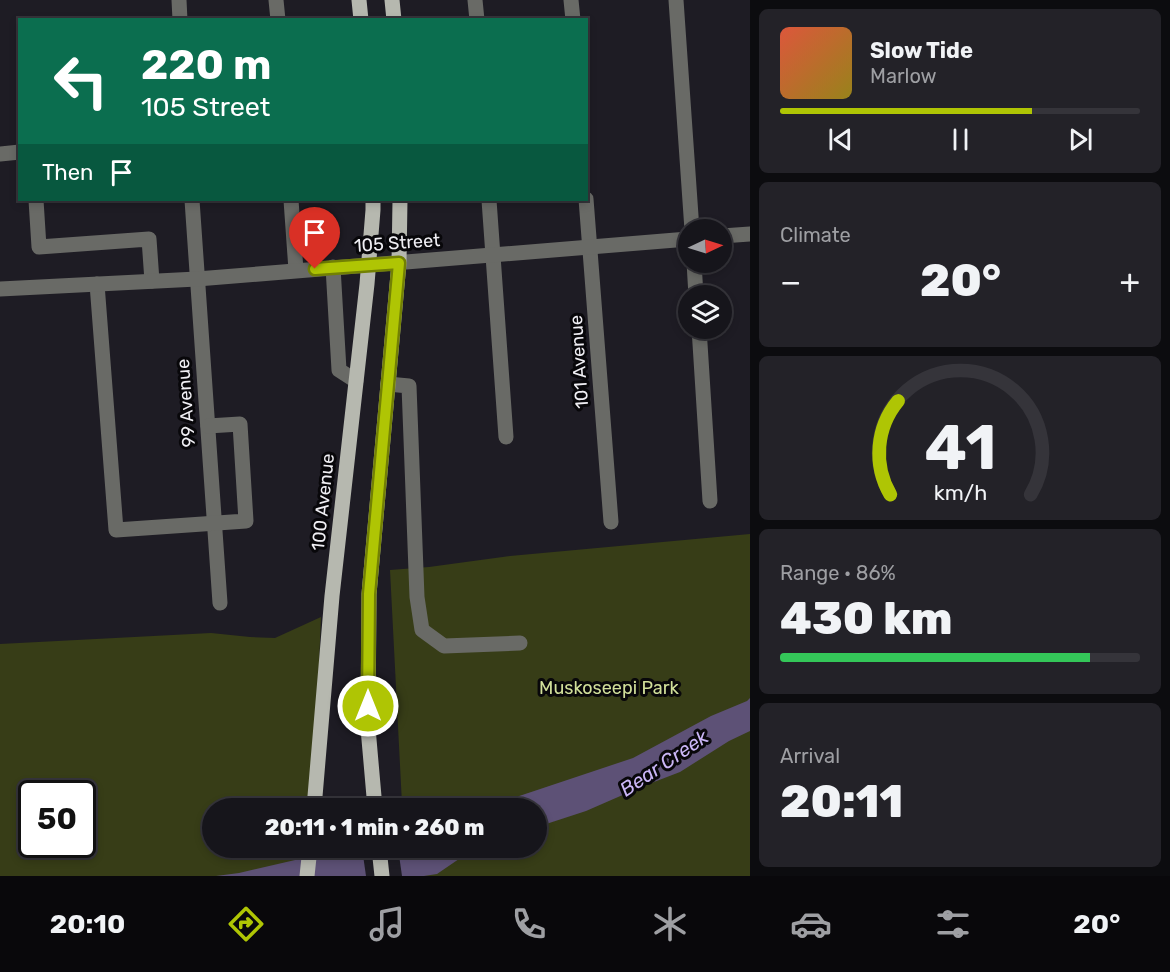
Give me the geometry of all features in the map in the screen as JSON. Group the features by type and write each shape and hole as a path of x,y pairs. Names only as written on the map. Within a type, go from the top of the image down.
{"main road":[{"path":"359,0 361,18"},
{"path":"392,0 394,18"},
{"name":"100 Avenue","path":"315,798 332,596 369,264 373,201"},
{"path":"374,798 368,728 369,594 399,263 400,201"},
{"path":"306,876 309,858"},
{"path":"380,858 382,876"}],"street":[{"path":"178,0 180,18"},
{"path":"276,0 278,18"},
{"path":"476,0 477,18"},
{"path":"571,0 573,18"},
{"path":"676,0 691,219"},
{"path":"0,154 18,152"},
{"path":"36,201 39,247 149,240 152,281"},
{"name":"99 Avenue","path":"192,201 220,603"},
{"path":"291,201 296,270"},
{"path":"489,201 506,437"},
{"name":"101 Avenue","path":"586,201 610,522"},
{"path":"732,235 750,234"},
{"name":"105 Street","path":"0,290 197,279 678,240"},
{"path":"333,267 339,370 356,381"},
{"path":"97,284 116,530 246,521 240,424 208,426"},
{"path":"700,339 710,501"},
{"path":"388,384 409,386 417,597 422,630 444,646 520,643"}],"green space":[{"name":"Muskoseepi Park","path":"750,534 750,876 0,876 0,644 211,633 275,638 321,617 313,798 202,798 202,858 547,858 547,798 402,798 390,570 510,556"}],"water":[{"name":"Bear Creek","path":"750,698 750,731 729,741 680,772 586,811 547,824 547,798 513,798 633,758 711,716"},
{"path":"304,858 460,858 437,874 424,876 216,876"}],"pier":[{"path":"363,858 399,858 402,876 366,876"}],"route":[{"path":"315,269 399,263 369,594 368,706"}]}
